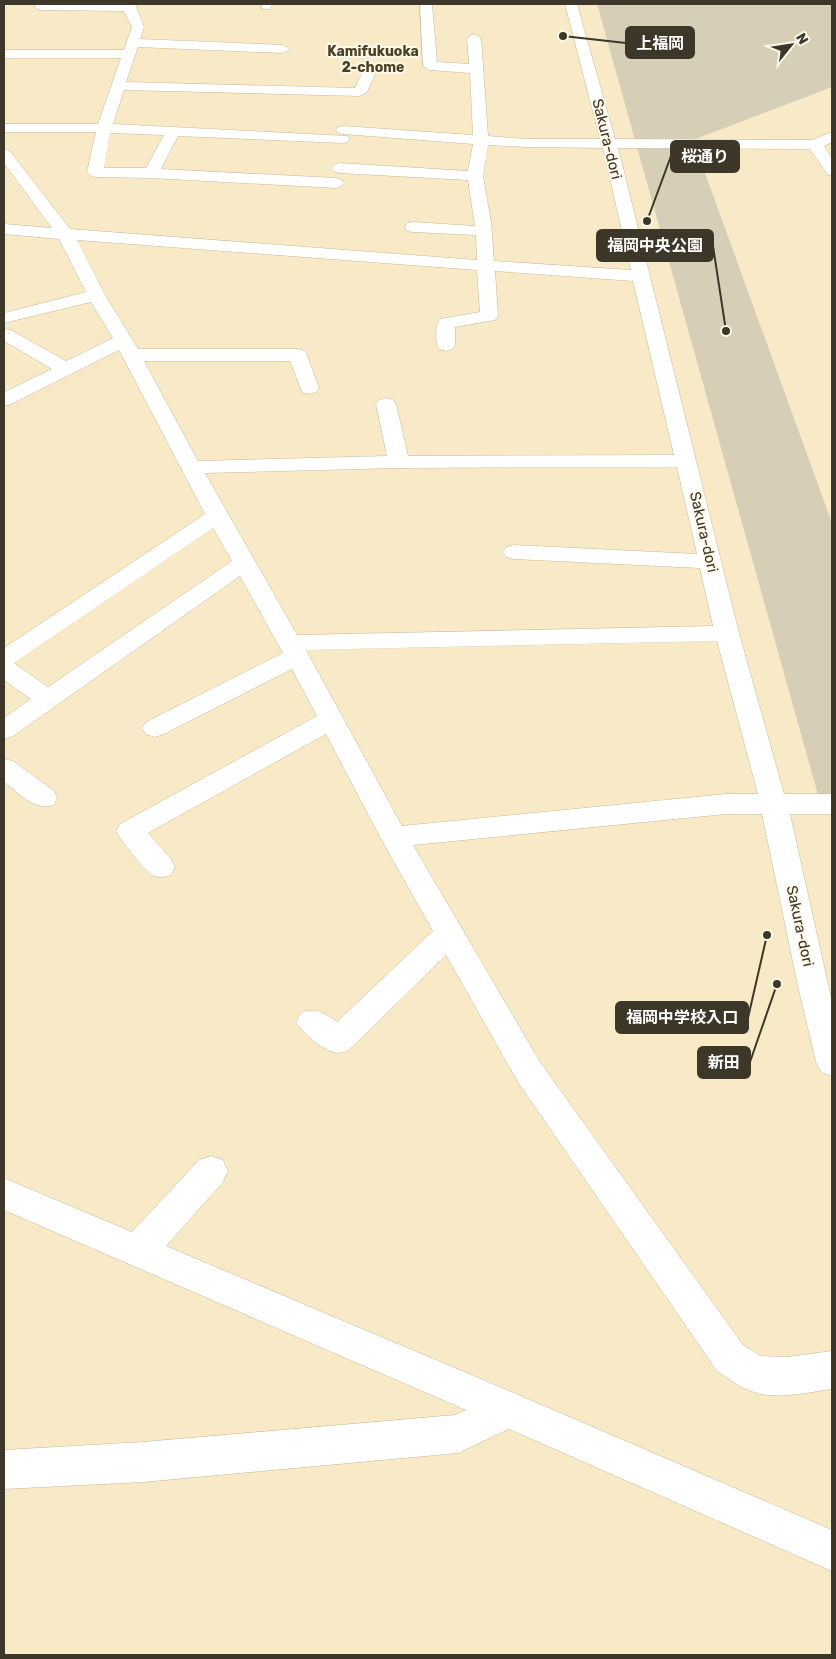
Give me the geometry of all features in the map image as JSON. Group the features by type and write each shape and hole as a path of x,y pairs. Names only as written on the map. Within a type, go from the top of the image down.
{"street":[{"path":"426,4 430,66 476,69"},
{"name":"Sakura-dori","path":"571,4 609,143 727,633 774,805 813,986 832,1062"},
{"path":"41,6 129,6 138,27 104,128 95,172 151,173 336,183 475,176"},
{"path":"446,345 446,323 489,316 484,231 475,176 482,139 474,38"},
{"path":"4,54 131,49 283,49"},
{"path":"118,86 360,92 370,72"},
{"path":"336,183 347,92"},
{"path":"4,128 174,130 343,125 527,143 815,144 832,136"},
{"path":"151,173 174,130"},
{"path":"815,144 832,171"},
{"path":"4,153 66,235 96,295 127,348 217,516 332,719 394,837 529,1072 730,1358 756,1374 787,1376 832,1370"},
{"path":"413,227 484,231"},
{"path":"4,229 487,267 641,276"},
{"path":"4,318 96,295"},
{"path":"7,340 66,369"},
{"path":"4,400 66,369 127,348 298,355 309,388"},
{"path":"386,404 399,462"},
{"path":"192,467 399,462 687,461"},
{"path":"4,659 217,516"},
{"path":"514,552 711,562"},
{"path":"4,730 244,563"},
{"path":"155,728 293,649 727,633"},
{"path":"4,668 48,699"},
{"path":"161,867 130,831 332,719"},
{"path":"4,768 44,798"},
{"path":"394,837 726,804 832,804"},
{"path":"312,1022 339,1040 449,934"},
{"path":"139,1250 211,1171"},
{"path":"4,1194 508,1408 832,1551"},
{"path":"4,1470 142,1462 458,1434 508,1408"}],"shaded area":[{"path":"597,4 832,4 832,87 693,140 832,523 832,795 818,795"}],"place":[{"name":"上福岡","path":"563,36"},
{"name":"桜通り","path":"647,221"},
{"name":"福岡中央公園","path":"726,331"},
{"name":"福岡中学校入口","path":"767,935"},
{"name":"新田","path":"777,984"}],"district":[{"name":"Kamifukuoka 2-chome","path":"373,59"}]}
